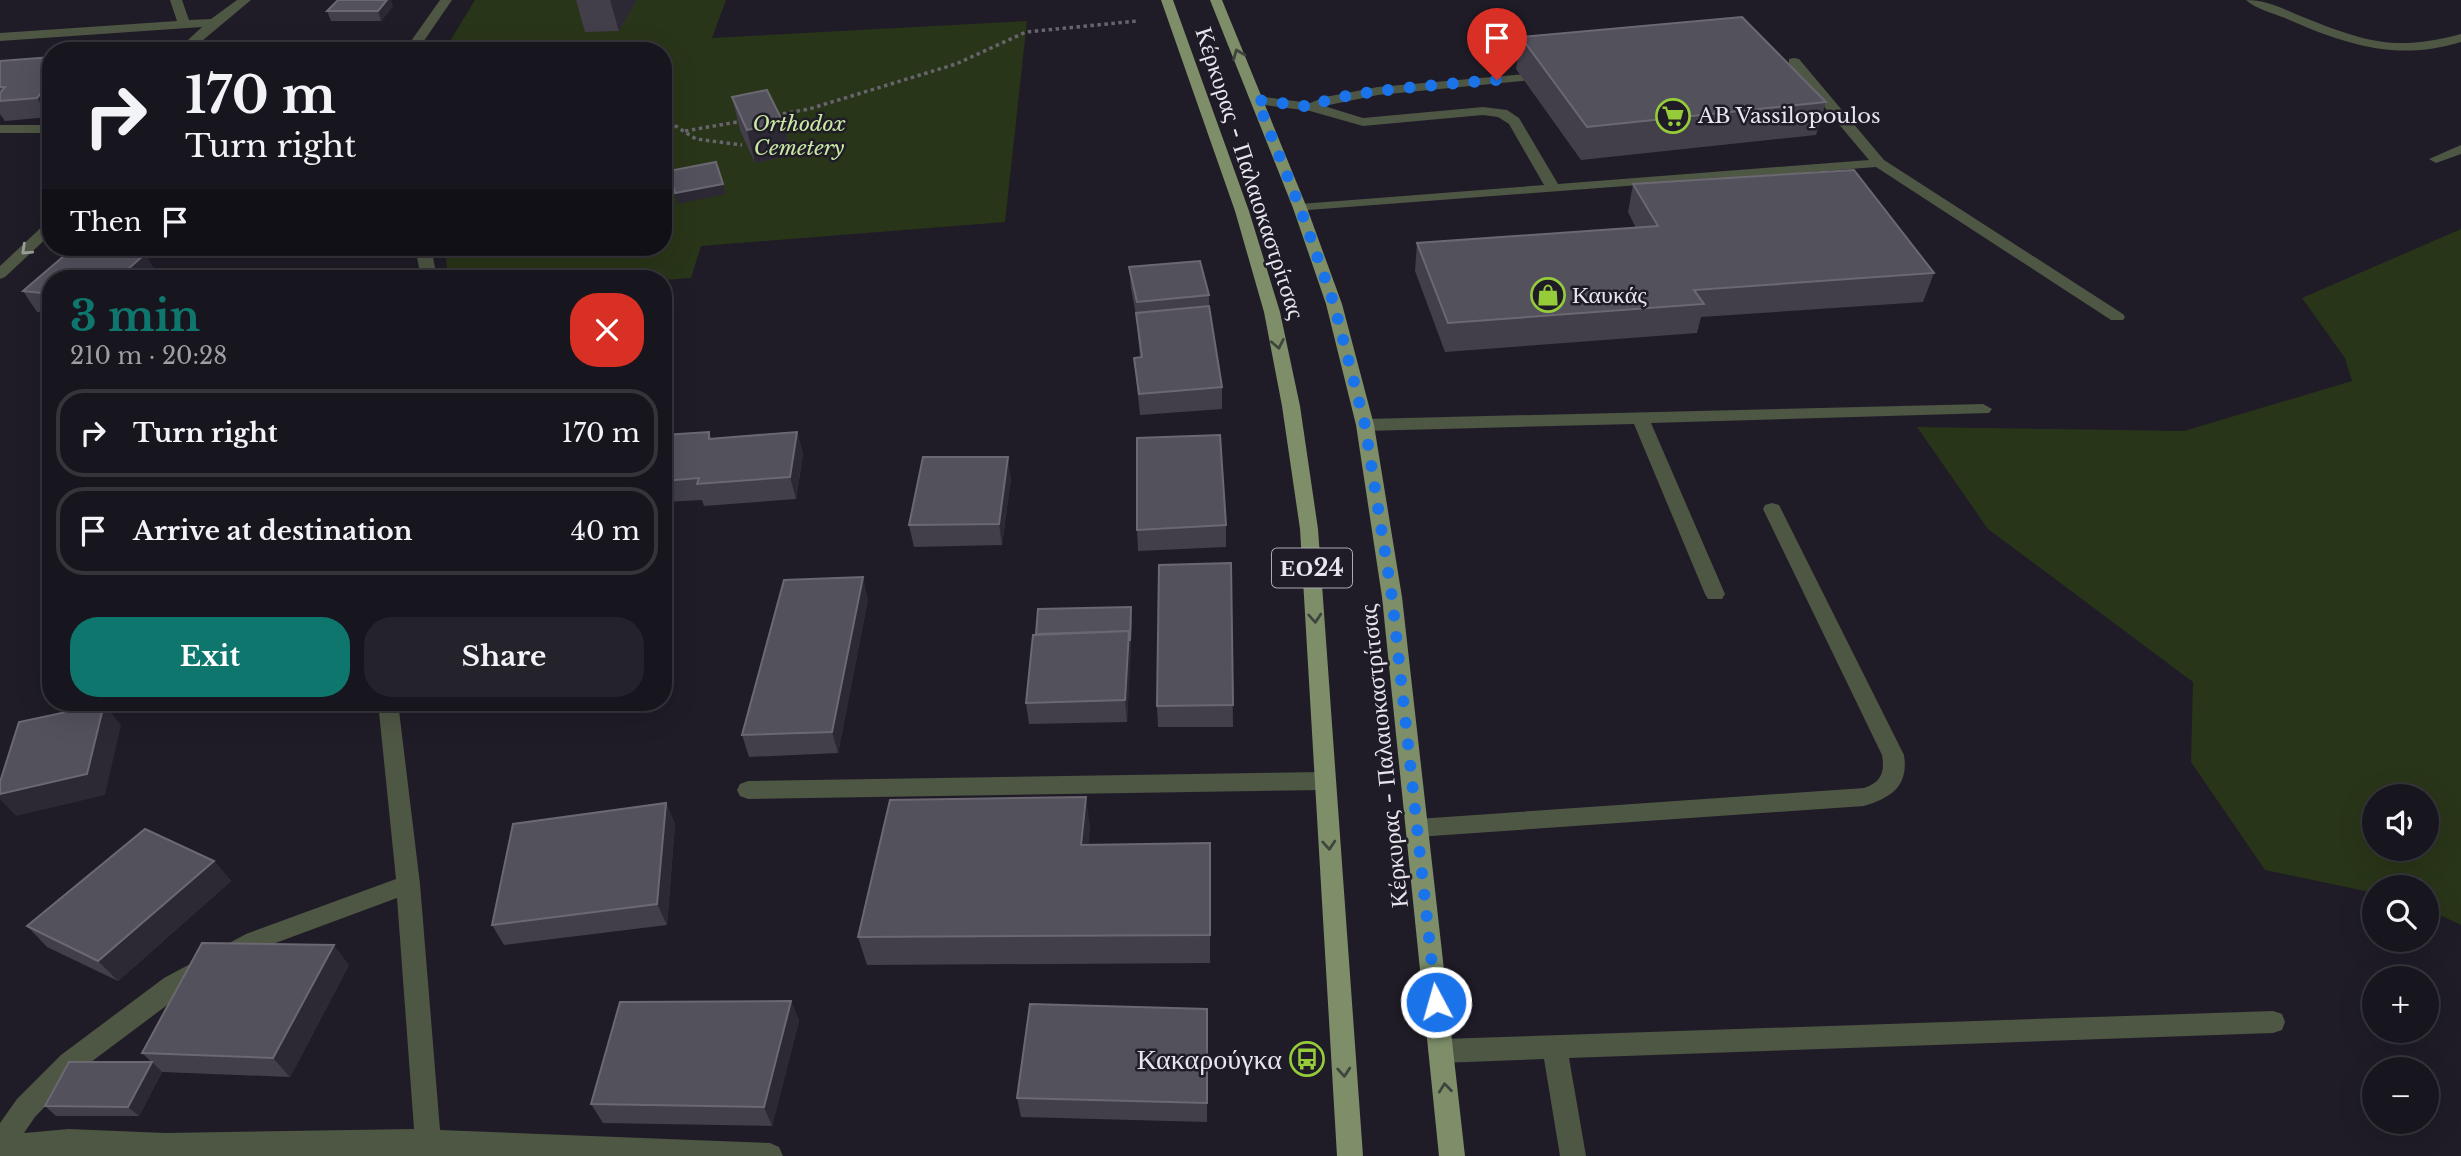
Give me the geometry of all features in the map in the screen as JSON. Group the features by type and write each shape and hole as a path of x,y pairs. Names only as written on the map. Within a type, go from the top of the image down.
{"main road":[{"name":"Κέρκυρας - Παλαιοκαστρίτσας","path":"1167,0 1242,211 1272,312 1290,406 1309,529 1350,1156"},
{"name":"Κέρκυρας - Παλαιοκαστρίτσας","path":"1216,0 1300,208 1334,304 1365,425 1385,544 1452,1156"}],"street":[{"path":"176,0 184,24"},
{"path":"192,42 245,0"},
{"path":"416,42 446,0"},
{"path":"2252,0 2360,41 2383,47 2421,49 2461,38"},
{"path":"0,37 214,22"},
{"path":"1794,62 1879,163 2116,317"},
{"path":"1311,107 1319,102 1373,93 1522,77"},
{"path":"1257,100 1311,107 1363,122 1483,111 1502,113 1514,121 1553,188"},
{"path":"0,130 42,129"},
{"path":"2437,159 2461,149"},
{"path":"1300,208 1879,163"},
{"path":"0,274 42,234"},
{"path":"1365,425 1983,409"},
{"path":"1640,418 1715,594"},
{"path":"1417,828 1864,797 1881,792 1892,783 1896,769 1893,755 1772,509"},
{"path":"389,711 408,884 428,1142"},
{"path":"748,790 1325,780"},
{"path":"0,1148 26,1108 70,1063 173,986 254,941 408,884"},
{"path":"1441,1051 2273,1023"},
{"path":"1555,1048 1573,1156"},
{"path":"0,1148 69,1142 165,1146 428,1142 770,1156"}],"path":[{"path":"768,117 809,109 956,64 1026,32 1141,21"},
{"path":"685,131 754,119"},
{"path":"672,123 696,139 743,145"}],"green space":[{"name":"Orthodox Cemetery","path":"475,0 726,0 712,38 1027,21 1005,222 701,246 691,278 672,279 672,270 447,270 446,256 672,256 672,42 449,42"},
{"path":"2461,229 2461,925 2439,915 2439,875 2362,875 2362,890 2265,870 2191,762 2193,682 1988,529 1917,427 2184,431 2352,381 2345,358 2302,298"}],"building":[{"path":"338,0 387,0 378,11 327,11"},
{"path":"1742,17 1826,102 1587,127 1521,37"},
{"path":"42,58 42,92 37,98 0,101 0,93 5,87 0,87 0,61"},
{"path":"767,90 783,122 747,130 732,97"},
{"path":"716,162 723,184 675,193 672,170"},
{"path":"1854,170 1934,273 1694,290 1704,304 1448,323 1417,243 1658,226 1633,184"},
{"path":"64,256 143,256 127,270 48,270"},
{"path":"1200,261 1209,295 1137,302 1129,267"},
{"path":"42,275 42,293 23,291"},
{"path":"1209,306 1222,387 1139,394 1134,358 1142,357 1136,313"},
{"path":"709,432 709,439 797,432 790,477 697,484 699,478 672,480 672,434"},
{"path":"1220,435 1226,525 1137,530 1137,438"},
{"path":"923,457 1008,457 999,524 909,525"},
{"path":"1231,563 1233,705 1157,706 1159,565"},
{"path":"863,577 832,732 742,735 784,580"},
{"path":"1131,607 1130,641 1129,631 1036,634 1038,609"},
{"path":"1129,631 1125,700 1026,703 1033,635"},
{"path":"71,711 102,711 87,774 0,794 0,782 19,722"},
{"path":"1086,797 1081,845 1210,843 1210,935 858,937 890,800"},
{"path":"666,803 657,904 492,925 513,824"},
{"path":"145,829 214,861 98,961 27,926"},
{"path":"202,943 334,945 273,1058 142,1053"},
{"path":"791,1001 764,1107 591,1104 620,1002"},
{"path":"1030,1004 1207,1009 1207,1103 1017,1098"},
{"path":"69,1062 152,1062 128,1107 45,1106"}],"place":[{"name":"AB Vassilopoulos","path":"1673,116"},
{"name":"Καυκάς","path":"1548,295"},
{"name":"Κακαρούγκα","path":"1307,1059"}],"route":[{"path":"1436,1002 1392,597 1365,425 1334,304 1257,100 1311,107 1319,102 1373,93 1497,80"}]}
